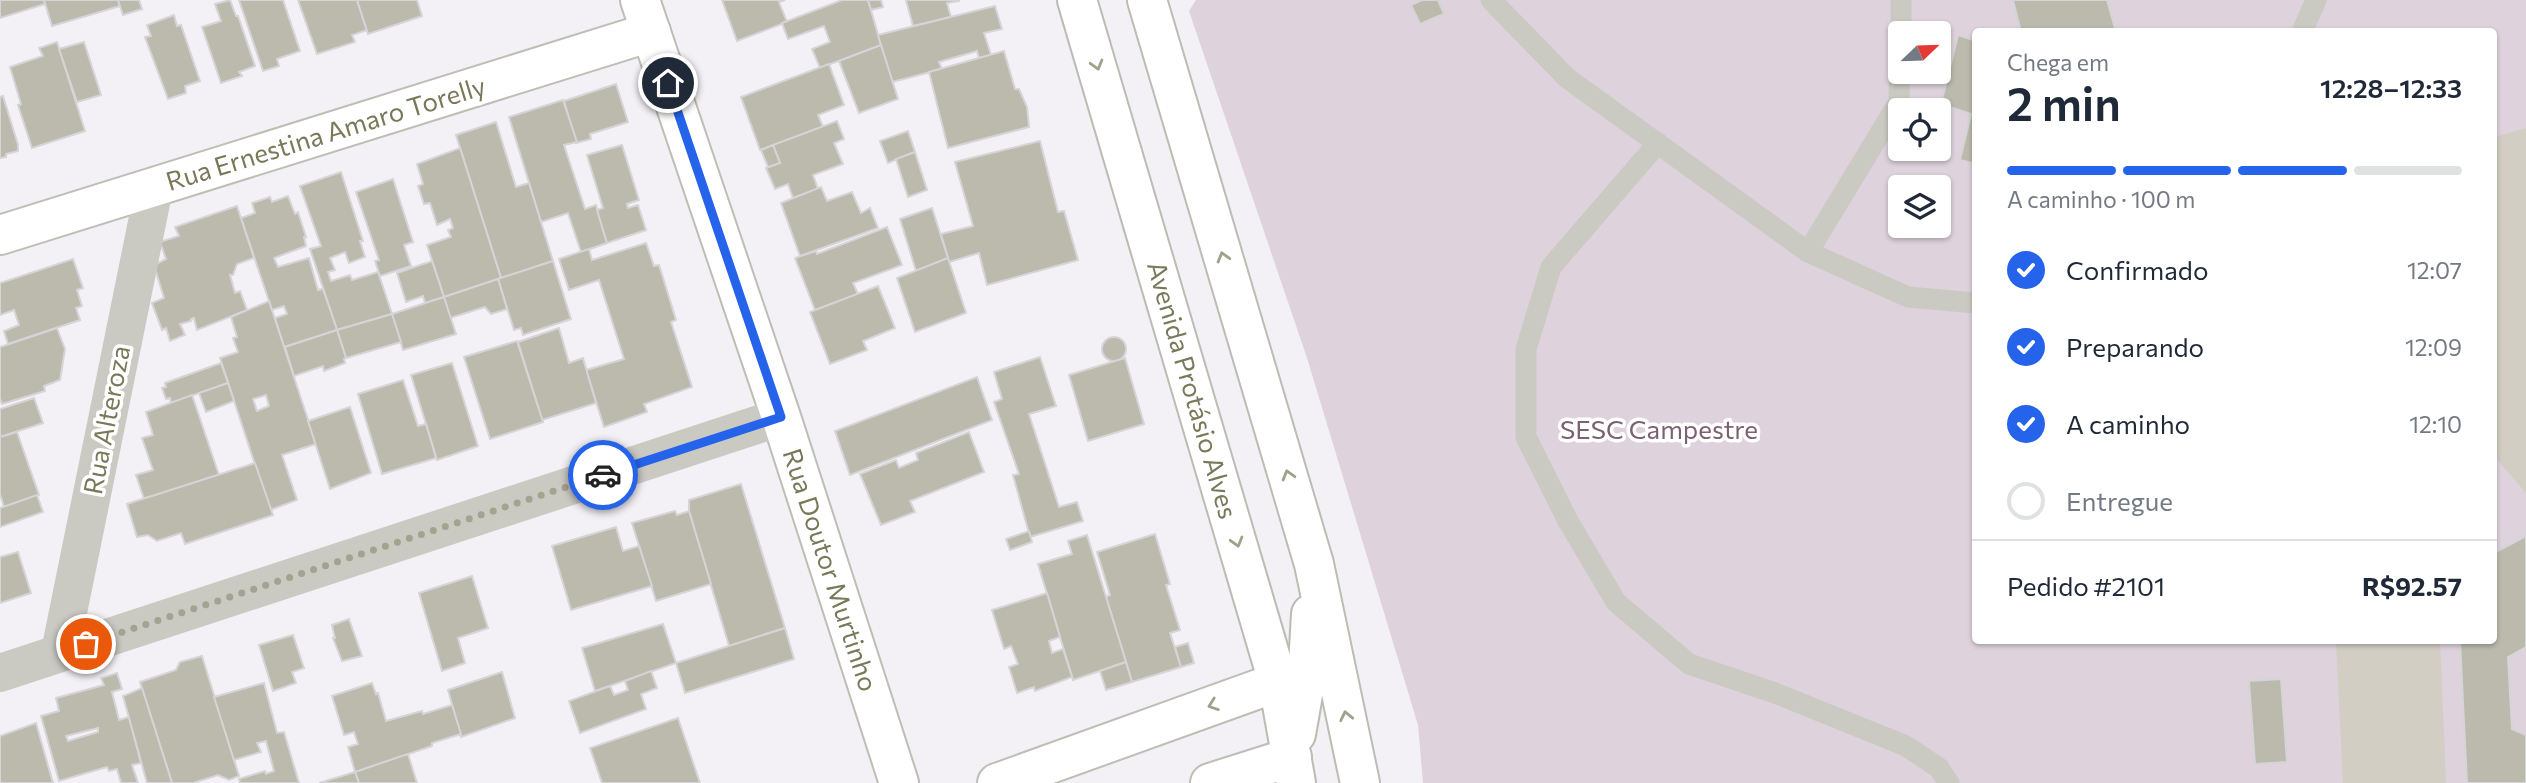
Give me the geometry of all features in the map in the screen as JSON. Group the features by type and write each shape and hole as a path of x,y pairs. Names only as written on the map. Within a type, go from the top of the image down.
{"street":[{"name":"Avenida Protásio Alves","path":"1077,0 1278,682 1294,770"},
{"path":"1147,0 1314,564 1360,783"},
{"name":"Rua Ernestina Amaro Torelly","path":"0,235 154,188 645,16"},
{"name":"Rua Doutor Murtinho","path":"645,16 781,417 899,783"},
{"name":"Rua Alteroza","path":"60,652 154,188"},
{"path":"0,673 781,417"},
{"path":"1210,783 1294,770 1308,666 1314,564"},
{"path":"998,783 1278,682"}],"lane":[{"path":"1491,0 1567,78 1808,252 1908,297 1972,303"},
{"path":"1901,0 1901,21"},
{"path":"2304,28 2316,0"},
{"path":"1808,252 1899,102 1899,84"},
{"path":"1658,143 1551,267 1526,349 1526,437 1568,521 1616,602 1689,664 1775,693 1906,746 1939,768 1949,783"}],"green space":[{"name":"SESC Campestre","path":"1196,0 2526,0 2526,783 1423,783 1418,725 1307,358 1189,11"}],"shaded area":[{"path":"2526,128 2526,493 2497,459 2497,136"},
{"path":"2336,644 2440,644 2446,783 2343,783"}],"building":[{"path":"0,0 44,0 45,4 0,18"},
{"path":"44,0 118,0 120,6 52,26"},
{"path":"118,0 139,0 142,9 123,15"},
{"path":"230,0 255,66 239,72 242,76 221,83 202,27 221,21 215,4"},
{"path":"239,0 283,0 300,51 277,59 279,66 263,71"},
{"path":"298,0 357,0 367,30 352,35 355,42 317,54"},
{"path":"357,0 417,0 422,16 368,34"},
{"path":"722,0 785,0 779,2 787,22 737,41"},
{"path":"842,0 868,0 881,45 820,68 812,49 830,42 824,26 788,39 782,23"},
{"path":"868,0 881,0 883,7 871,10"},
{"path":"906,0 959,1 947,3 951,17 913,26"},
{"path":"1422,0 1438,0 1444,14 1420,24 1411,5"},
{"path":"2013,0 2107,0 2115,28 2020,28"},
{"path":"995,6 1002,29 984,33 991,55 979,58 977,51 939,62 942,69 892,82 878,35"},
{"path":"174,15 177,26 181,25 200,81 185,86 186,93 168,99 145,37 151,36 147,25"},
{"path":"1958,35 1972,40 1972,163 1960,160 1971,114 1951,107 1951,98 1942,98 1946,84 1951,84 1951,63"},
{"path":"57,42 85,131 32,148 18,105 21,104 10,67 43,56 39,48"},
{"path":"84,42 101,95 77,102 59,49"},
{"path":"881,45 898,99 859,113 839,61"},
{"path":"1004,51 1015,89 1019,89 1027,107 1029,127 948,148 929,72"},
{"path":"829,64 844,105 818,115 823,127 760,150 741,97"},
{"path":"616,84 628,122 590,134 591,139 576,143 564,101"},
{"path":"3,96 18,151 0,158 0,97"},
{"path":"563,100 577,142 564,145 585,209 596,205 607,243 581,252 568,213 541,222 509,117"},
{"path":"837,121 844,139 834,143 843,164 813,175 818,189 793,198 788,184 775,189 766,168 780,163 773,145"},
{"path":"496,122 516,187 529,183 553,261 501,278 456,135"},
{"path":"908,131 915,152 888,163 880,141"},
{"path":"1040,141 1058,212 1064,211 1078,260 987,285 979,253 949,262 941,234 973,226 955,162"},
{"path":"622,145 639,200 627,204 628,208 638,205 646,230 607,243 597,210 603,208 587,155"},
{"path":"773,145 780,163 768,167 761,150"},
{"path":"460,148 501,278 444,297 427,245 451,237 448,230 453,228 450,219 437,225 430,203 424,204 418,186 423,184 417,164"},
{"path":"915,152 927,190 908,197 896,159"},
{"path":"341,172 363,241 360,241 365,257 349,263 345,252 330,258 335,270 328,272 331,281 350,275 352,280 378,272 392,314 337,330 310,249 321,246 300,186"},
{"path":"393,179 413,242 404,245 411,266 380,276 375,261 379,260 356,192"},
{"path":"821,187 827,201 852,192 861,213 870,208 878,228 800,256 781,203"},
{"path":"288,196 295,214 298,212 306,246 274,258 278,267 309,258 318,290 323,289 337,330 284,347 275,318 287,314 284,306 272,310 241,218 255,213 252,203 270,197 272,202"},
{"path":"237,206 254,258 237,264 233,275 230,275 235,293 240,291 247,310 197,330 194,318 191,319 180,324 185,335 170,341 166,328 162,330 152,303 164,298 154,265 166,259 160,242 179,236 175,227"},
{"path":"932,208 948,258 916,271 900,219"},
{"path":"887,227 902,265 853,283 858,294 815,310 795,258 816,251 817,254"},
{"path":"646,243 654,266 659,265 676,320 671,322 692,387 644,404 647,412 604,427 586,370 624,359 599,280 569,290 559,259 589,249 592,260"},
{"path":"948,258 966,313 915,332 897,278"},
{"path":"73,259 83,288 77,290 82,306 76,308 80,320 8,344 4,331 19,325 14,310 0,315 0,283"},
{"path":"432,261 444,297 425,303 423,296 406,302 397,273"},
{"path":"553,261 571,319 523,335 521,328 514,330 498,279"},
{"path":"498,279 507,309 491,314 485,307 450,318 444,297"},
{"path":"878,286 895,328 863,341 867,350 830,364 810,312"},
{"path":"444,297 456,334 403,350 392,314"},
{"path":"269,301 316,444 282,455 297,500 270,510 220,358 238,352 233,338 237,337 231,317","holes":["266,395 269,406 257,411 253,399"]},
{"path":"392,314 401,342 346,358 337,330"},
{"path":"57,328 65,349 60,380 44,386 45,391 2,404 0,347"},
{"path":"559,328 569,363 583,358 596,403 542,420 518,342"},
{"path":"337,330 346,358 345,363 324,371 323,366 294,376 285,347"},
{"path":"1114,337 1122,341 1126,349 1122,357 1114,361 1106,357 1102,349 1106,341"},
{"path":"517,341 543,422 490,439 464,357"},
{"path":"1040,357 1056,406 1029,414 1059,507 1077,502 1083,521 1030,537 1013,475 1019,474 994,402 1002,399 994,372"},
{"path":"1125,358 1144,424 1088,441 1069,375"},
{"path":"221,363 228,383 171,403 170,398 166,399 162,388 166,387 165,383"},
{"path":"452,363 478,446 437,460 411,375"},
{"path":"977,377 992,420 850,475 835,431"},
{"path":"403,380 418,426 426,424 436,458 382,474 358,394"},
{"path":"228,383 234,401 206,412 199,393"},
{"path":"192,395 219,475 144,499 136,475 153,470 142,438 153,435 146,412"},
{"path":"34,398 43,423 0,437 0,409"},
{"path":"350,407 371,473 330,489 308,421"},
{"path":"17,432 39,495 4,507 0,494 0,437"},
{"path":"969,432 984,472 910,501 915,512 881,525 860,474 896,460 899,468 918,460 916,453"},
{"path":"255,463 273,515 185,544 181,533 157,541 148,535 137,537 127,504"},
{"path":"741,484 785,628 729,646 689,511 689,500"},
{"path":"37,495 43,512 0,527 0,508"},
{"path":"675,511 677,515 689,511 711,584 656,601 632,523"},
{"path":"616,527 623,551 639,546 652,586 571,610 552,546"},
{"path":"1029,531 1032,542 1010,550 1006,539"},
{"path":"1155,534 1170,584 1166,585 1180,630 1170,633 1181,667 1132,682 1106,597 1110,595 1097,552"},
{"path":"1087,535 1126,662 1073,680 1038,564 1072,554 1068,541"},
{"path":"2526,536 2526,647 2508,657 2512,729 2526,735 2526,783 2467,783 2460,644 2497,644 2497,551"},
{"path":"18,552 31,593 0,603 0,557"},
{"path":"472,576 488,628 458,638 465,663 442,671 419,593"},
{"path":"1047,593 1060,637 1049,641 1052,653 1063,649 1072,677 1035,691 1034,687 1017,693 1009,667 1018,664 1011,646 1004,649 992,610"},
{"path":"349,619 362,656 342,661 333,638 332,625"},
{"path":"663,624 676,663 595,691 582,648"},
{"path":"785,628 794,659 685,693 676,663"},
{"path":"293,635 304,668 292,672 296,683 273,691 259,645"},
{"path":"1188,643 1194,663 1181,667 1175,647"},
{"path":"202,656 239,776 229,780 218,775 193,783 172,783 140,682 176,670 180,662"},
{"path":"1126,662 1132,682 1106,690 1100,671"},
{"path":"651,671 657,688 641,694 646,709 580,733 569,701 610,686 614,695 628,690 625,681"},
{"path":"502,672 515,718 461,737 448,690"},
{"path":"117,673 122,689 112,692 119,720 129,717 141,763 132,765 138,783 121,783 117,769 109,771 107,767 59,781 41,716 59,711 56,698 104,685 101,678","holes":["98,728 98,732 68,741 66,736"]},
{"path":"2281,679 2287,762 2255,764 2249,681"},
{"path":"264,683 277,733 284,732 299,783 240,783 239,779 274,771 266,741 257,743 261,752 234,760 214,697"},
{"path":"372,683 376,694 378,693 386,721 452,705 461,734 355,772 348,747 358,744 354,732 344,735 332,696"},
{"path":"142,688 172,783 147,783 123,696"},
{"path":"678,718 700,783 602,783 590,748"},
{"path":"36,723 53,783 0,783 0,736"},
{"path":"408,754 417,783 359,783 355,772"},
{"path":"355,772 359,783 319,783"}],"way so far":[{"path":"86,644 603,475"}],"route":[{"path":"603,475 781,417 668,83"}]}
